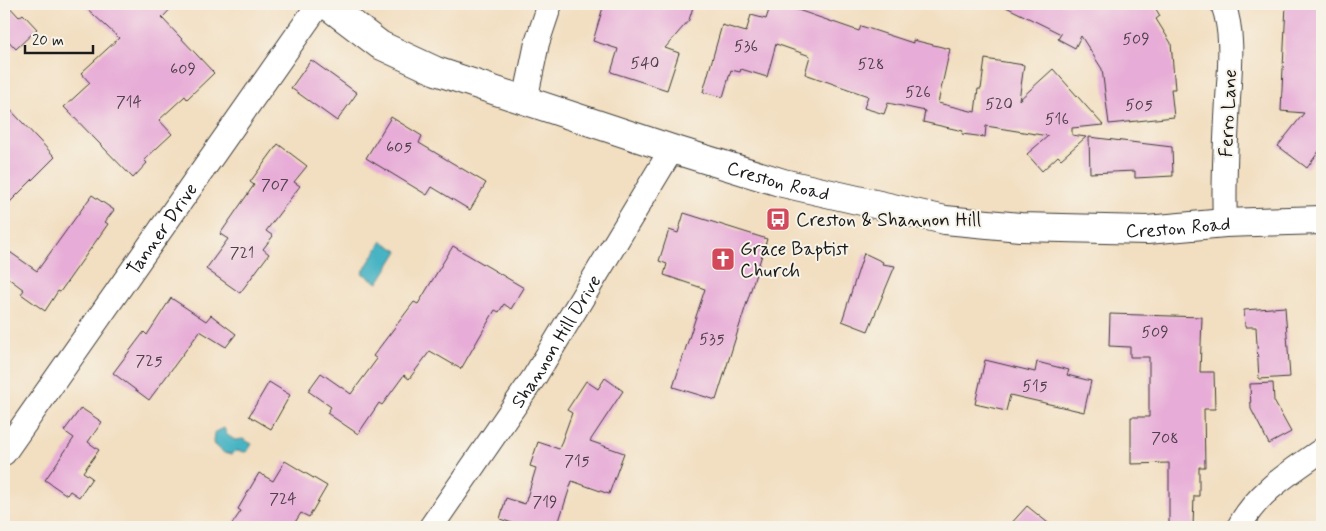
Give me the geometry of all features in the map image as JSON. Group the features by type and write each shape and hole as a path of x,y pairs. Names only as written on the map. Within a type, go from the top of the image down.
{"main road":[{"name":"Creston Road","path":"326,4 380,45 436,71 672,149 783,183 946,220 1020,227 1147,230 1224,222 1322,220"}],"street":[{"name":"Tanner Drive","path":"4,453 319,4"},
{"path":"525,101 537,43 550,4"},
{"name":"Ferro Lane","path":"1223,4 1228,17 1231,47 1223,189 1224,222"},
{"name":"Shannon Hill Drive","path":"431,527 534,376 672,149"},
{"path":"1239,527 1253,505 1273,484 1322,450"}],"water":[{"path":"382,241 398,251 378,283 362,273"},
{"path":"224,428 227,435 235,440 243,439 252,444 247,452 224,453 213,443 214,433"}],"building":[{"path":"4,4 7,4 19,17 23,14 37,29 16,49 4,36"},
{"path":"82,4 175,4 162,18 214,73 187,99 185,96 159,120 172,134 144,160 147,163 133,178 64,107 90,83 81,73 119,38"},
{"path":"604,4 694,4 689,20 665,48 679,53 667,90 611,72 618,49 593,41"},
{"path":"771,4 798,10 859,31 861,26 913,43 913,40 950,49 938,103 975,112 978,89 981,89 985,59 1024,65 1019,100 1053,69 1103,125 1072,128 1072,135 1086,137 1061,159 1058,156 1042,171 1027,154 1048,136 986,126 985,137 962,134 963,131 923,122 925,111 888,103 884,114 864,108 868,96 805,74 810,56 776,44 767,77 741,69 740,72 731,70 723,97 703,92 722,25 746,32 751,15 766,19"},
{"path":"1000,4 1153,4 1160,16 1156,19 1171,43 1175,89 1171,89 1174,117 1109,124 1102,69 1081,36 1075,48 1058,39 1061,34"},
{"path":"1286,4 1322,4 1322,147 1307,168 1278,146 1304,113 1281,111"},
{"path":"311,60 357,93 337,121 291,88"},
{"path":"4,103 55,157 4,208"},
{"path":"391,117 422,136 419,143 486,183 470,210 432,187 427,195 366,158"},
{"path":"1089,137 1172,147 1173,176 1135,178 1135,171 1090,173"},
{"path":"278,144 307,166 294,182 300,186 266,231 273,236 263,249 269,254 240,293 206,269 228,239 220,234 254,185 250,182"},
{"path":"92,195 114,210 105,222 108,224 45,311 21,294 24,290 4,275 4,248 37,271"},
{"path":"684,213 767,239 716,400 673,387 705,289 664,275 667,264 659,261 669,230 678,233"},
{"path":"453,246 524,288 511,309 504,304 499,312 495,310 461,369 430,351 409,379 404,375 382,405 379,403 358,434 327,413 331,407 308,391 321,373 351,394 377,359 373,356 414,302 418,304"},
{"path":"864,253 883,262 882,264 895,266 868,331 842,321"},
{"path":"171,298 206,321 211,315 236,334 226,347 200,331 149,400 113,373 144,332 147,335"},
{"path":"1285,307 1290,377 1259,379 1256,327 1245,327 1244,310"},
{"path":"1110,314 1202,317 1200,372 1214,372 1215,409 1204,409 1205,467 1199,467 1199,496 1194,496 1193,527 1169,527 1169,463 1131,464 1131,417 1149,417 1149,357 1130,357 1130,347 1109,346"},
{"path":"985,360 1035,372 1037,362 1069,370 1067,375 1091,381 1084,412 1010,395 1006,411 975,404"},
{"path":"605,378 623,391 590,441 624,453 609,494 572,481 557,527 524,527 500,519 506,498 525,504 536,468 530,466 538,442 559,449 572,413 567,410 586,381 598,389"},
{"path":"269,382 290,395 271,429 249,416"},
{"path":"1273,383 1274,401 1291,432 1269,444 1251,409 1250,384"},
{"path":"81,408 102,422 88,442 99,450 83,472 92,478 79,497 70,491 67,495 45,480 74,438 64,431"},
{"path":"285,461 327,486 309,517 301,513 292,527 230,527 241,511 238,509 259,473 273,481"},
{"path":"1027,506 1053,527 1008,527"}],"place":[{"name":"Creston & Shannon Hill","path":"778,219"},
{"name":"Grace Baptist Church","path":"723,259"}]}
